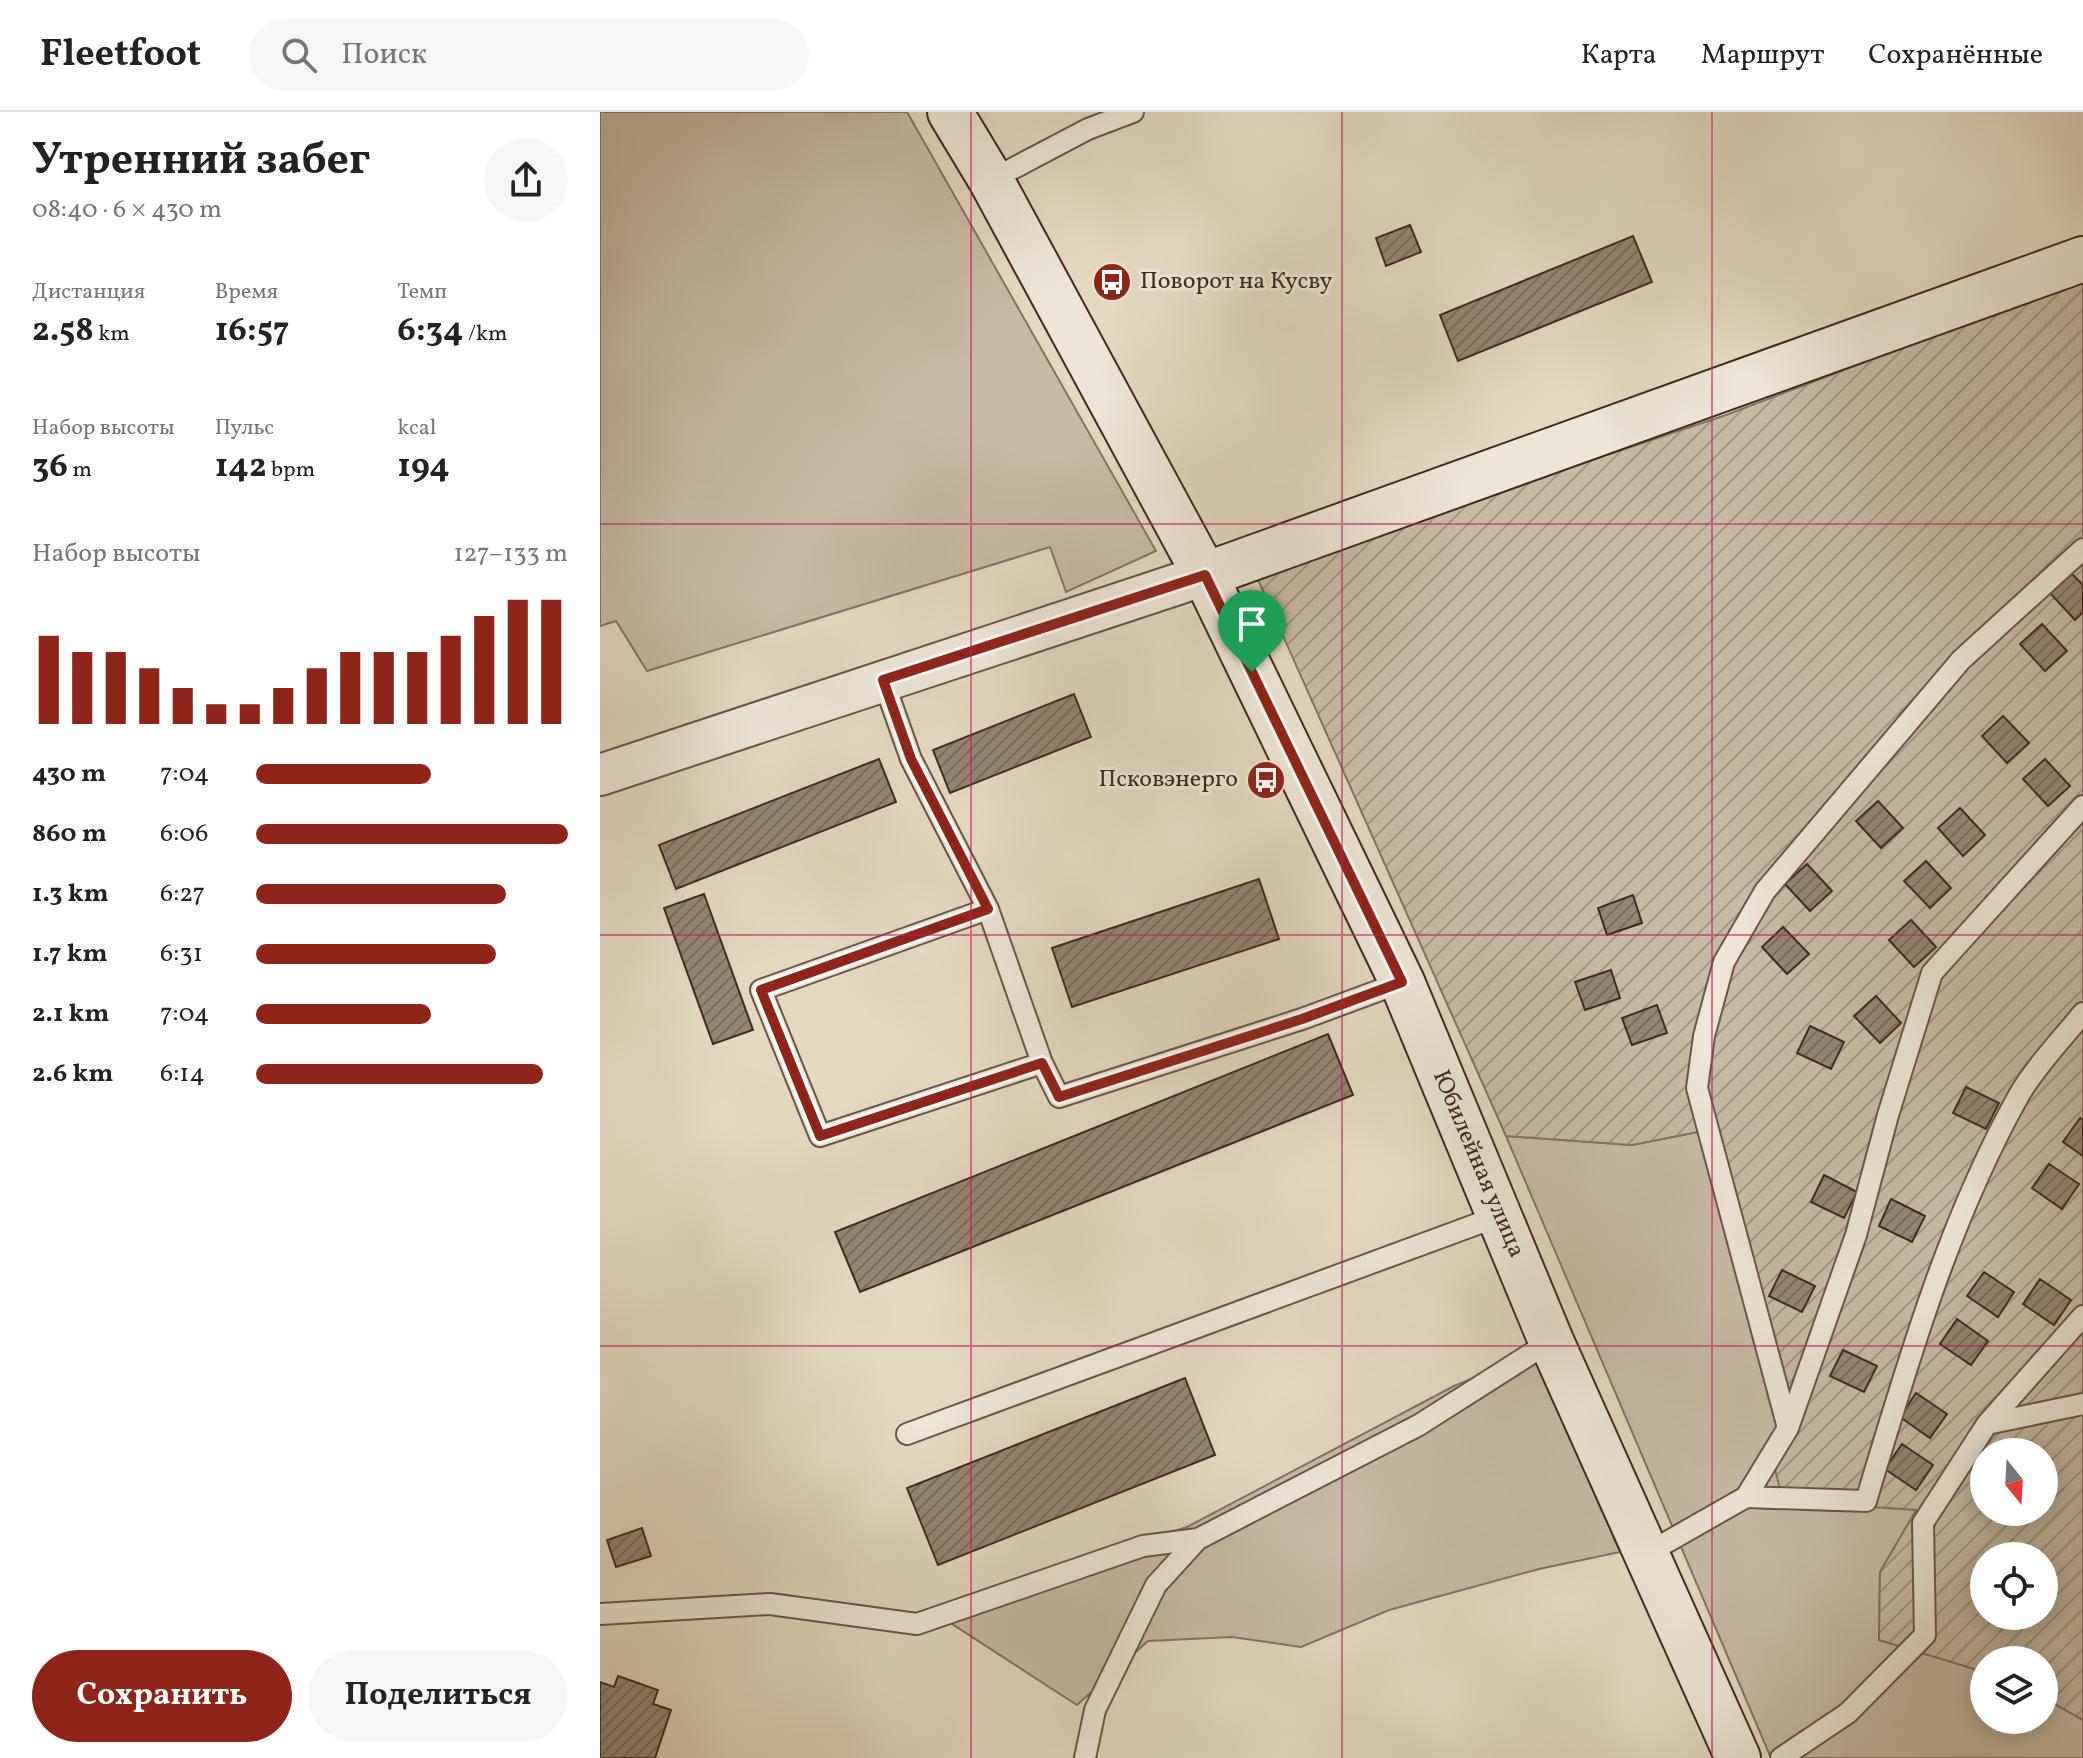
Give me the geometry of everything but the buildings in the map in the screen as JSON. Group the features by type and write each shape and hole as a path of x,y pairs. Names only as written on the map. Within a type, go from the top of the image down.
{"street":[{"name":"Юбилейная улица","path":"950,112 991,180 1205,575 1402,982 1551,1341 1738,1758"},
{"path":"600,775 1205,575 2083,259"}],"lane":[{"path":"991,180 1088,129 1133,112"},
{"path":"1788,1428 1697,1088 1704,1036 1724,962 1765,891 1961,660 2083,549"},
{"path":"883,680 911,759 988,909 1042,1063 1059,1097 1302,1019 1402,982"},
{"path":"1646,1554 1746,1497 1788,1428 1856,1235 1888,1115 1932,973 2083,806"},
{"path":"988,909 761,990 820,1136 1042,1063"},
{"path":"1746,1497 1866,1501 1920,1322 1965,1206 2021,1092 2083,1013"},
{"path":"907,1434 1499,1216"},
{"path":"1781,1758 1848,1713 1925,1635 1923,1523 1987,1424 2083,1316"},
{"path":"600,1614 770,1604 917,1624 1143,1546 1198,1539 1419,1425 1551,1341"},
{"path":"1987,1424 2083,1404"},
{"path":"1085,1758 1095,1710 1156,1585 1198,1539"}],"shaded area":[{"path":"600,112 907,112 1156,551 1066,592 1050,547 647,671 616,621 600,626"},
{"path":"2083,279 2083,1720 2058,1706 2058,1646 1970,1646 1970,1668 1879,1640 1880,1572 1916,1510 1783,1501 1771,1453 1779,1409 1698,1132 1632,1145 1506,1136 1255,573 1726,415"},
{"path":"1698,1132 1779,1409 1917,1510 1880,1572 1879,1640 1970,1668 1970,1734 2058,1734 2058,1706 2083,1720 2083,1758 1771,1758 1506,1136 1632,1145"},
{"path":"1534,1354 1620,1552 1539,1569 1389,1610 1301,1647 1232,1637 1148,1641 1077,1705 932,1611 1187,1527 1454,1386"}],"place":[{"name":"Поворот на Кусву","path":"1112,282"},
{"name":"Псковэнерго","path":"1266,780"}],"route":[{"path":"1205,575 1252,672 1402,982 1302,1019 1059,1097 1042,1063 820,1136 761,990 988,909 911,759 883,680 1205,575"}]}
